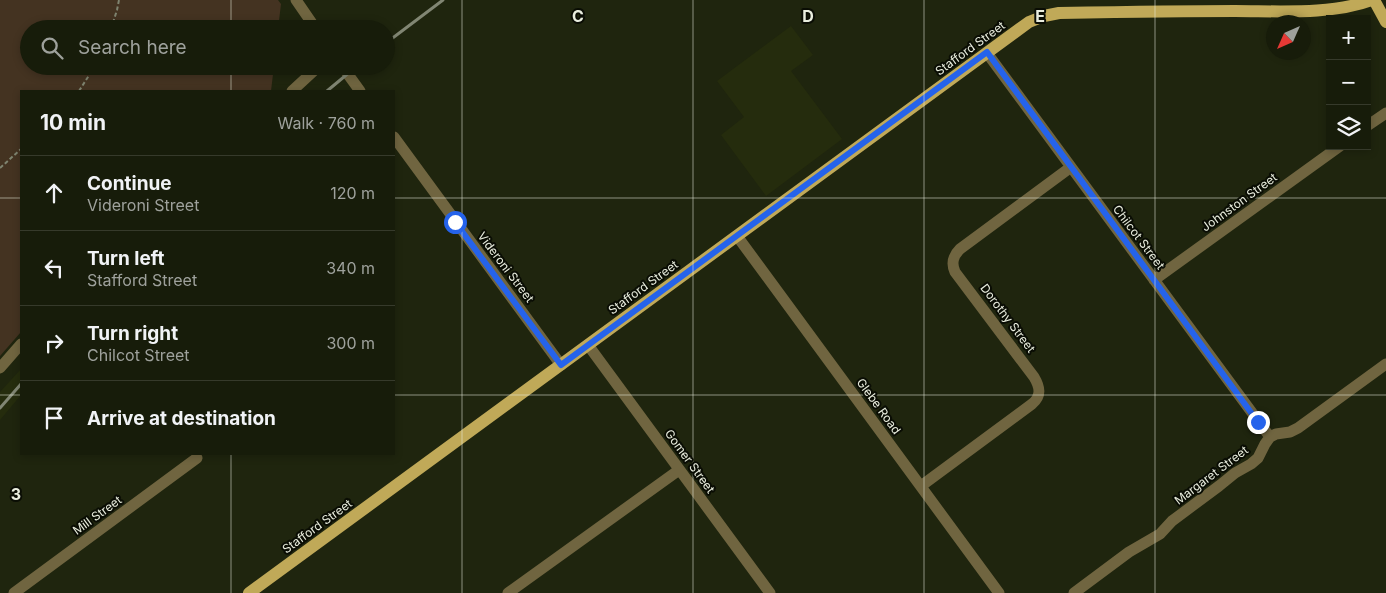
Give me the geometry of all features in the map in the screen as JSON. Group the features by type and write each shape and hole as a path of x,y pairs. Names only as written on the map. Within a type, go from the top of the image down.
{"main road":[{"name":"Stafford Street","path":"249,593 1029,22 1059,13 1302,10 1347,7 1373,0"},
{"path":"1373,0 1386,22"}],"street":[{"path":"296,0 310,20"},
{"name":"Chilcot Street","path":"987,52 1270,437"},
{"path":"293,90 309,75"},
{"path":"348,75 359,90"},
{"path":"1371,123 1386,113"},
{"name":"Videroni Street","path":"395,138 561,365"},
{"name":"Johnston Street","path":"1154,280 1334,150"},
{"name":"Dorothy Street","path":"921,486 1032,404 1038,397 1040,390 1034,376 955,272 953,259 960,249 1070,167"},
{"name":"Glebe Road","path":"737,236 999,593"},
{"path":"0,368 20,345"},
{"name":"Gomer Street","path":"588,345 770,593"},
{"path":"1270,437 1298,428 1386,364"},
{"name":"Margaret Street","path":"1074,593 1130,552 1160,534 1172,521 1235,473 1251,464 1258,458 1264,444 1270,437"},
{"name":"Mill Street","path":"14,593 197,458"},
{"path":"508,593 679,470"}],"path":[{"path":"114,20 119,0"},
{"path":"80,90 89,75"},
{"path":"0,168 20,150"}],"shaded area":[{"path":"0,0 278,0 281,4 279,20 20,20 20,75 273,75 271,90 20,90 20,333 0,356"},
{"path":"791,26 813,55 791,71 842,139 766,196 721,135 744,117 717,81"},
{"path":"20,370 20,396 0,420 0,392"}],"railway":[{"path":"395,36 443,0"},
{"path":"328,90 346,75"},
{"path":"0,408 20,385"}],"route":[{"path":"455,222 561,365 987,52 1258,422"}]}
